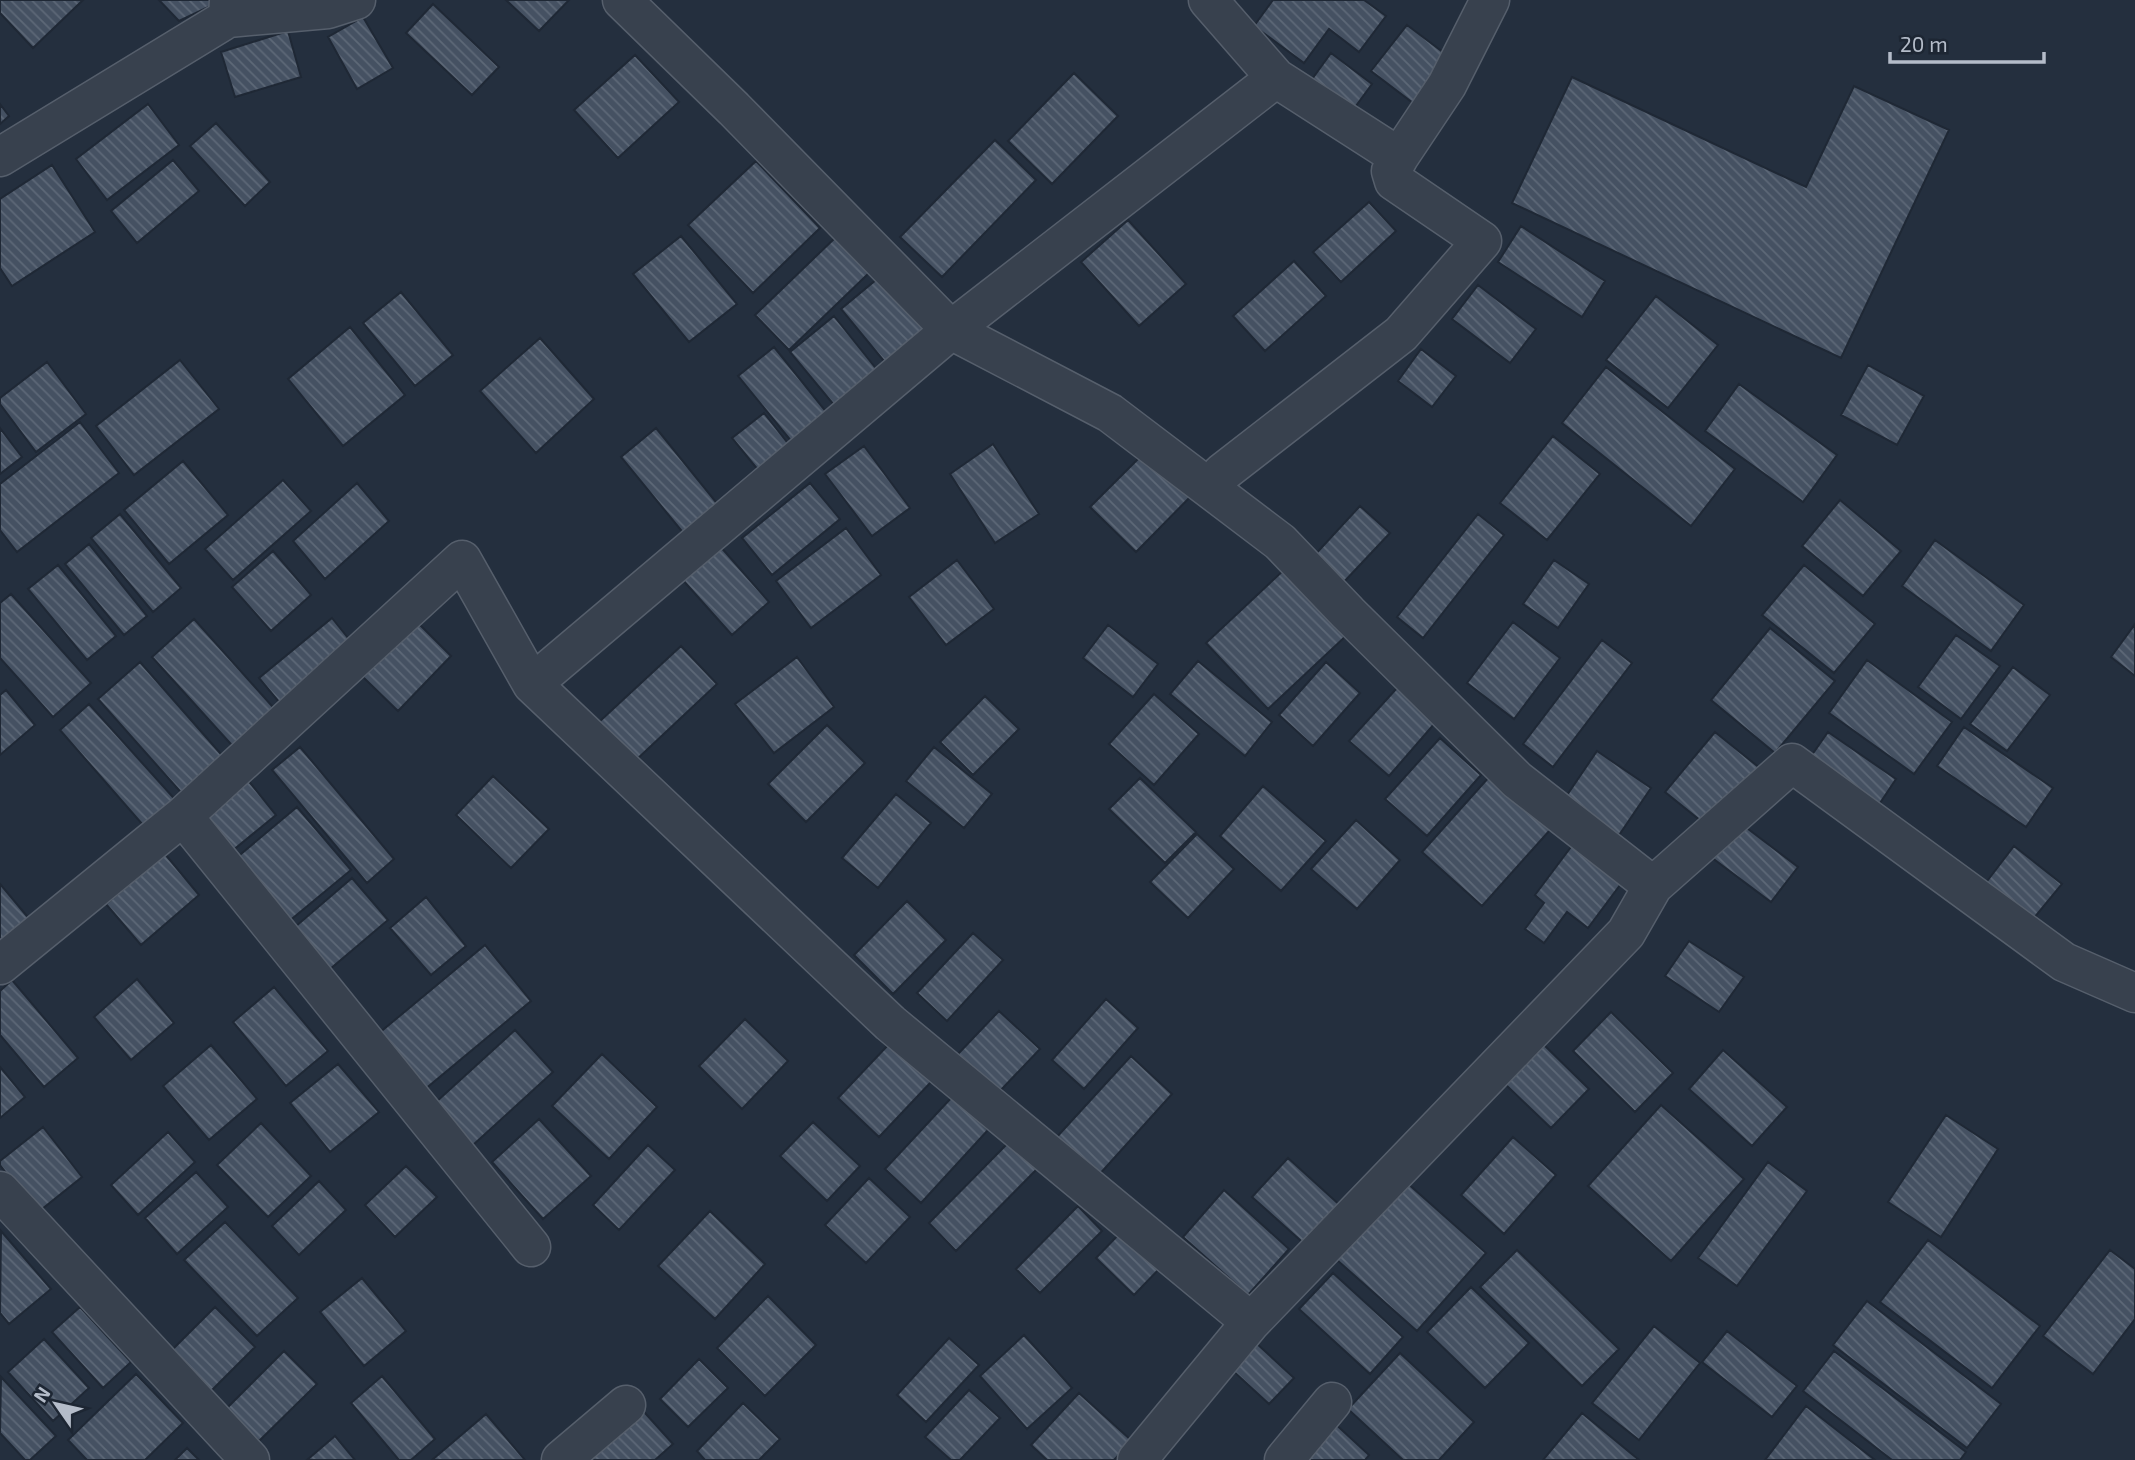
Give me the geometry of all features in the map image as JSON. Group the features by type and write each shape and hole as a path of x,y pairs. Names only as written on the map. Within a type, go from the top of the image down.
{"street":[{"path":"0,158 228,9 328,9 356,0"},
{"path":"622,0 734,109 951,330 1110,413 1280,542 1517,780 1653,886"},
{"path":"1208,0 1276,78 1399,157"},
{"path":"1222,473 1401,334 1482,241 1394,181 1391,170 1447,85 1490,0"},
{"path":"531,684 951,330 1276,78"},
{"path":"0,965 183,816 462,560 531,684 890,1023 1251,1322"},
{"path":"1137,1460 1251,1322 1626,933 1653,886 1791,763 2064,962 2135,993"},
{"path":"183,816 531,1247"},
{"path":"0,1191 250,1460"},
{"path":"1284,1460 1332,1402"},
{"path":"561,1460 626,1405"}],"building":[{"path":"0,0 83,0 33,48 0,13"},
{"path":"159,0 218,0 219,2 179,21"},
{"path":"506,0 569,0 539,31"},
{"path":"1273,0 1364,0 1386,16 1359,52 1329,29 1304,63 1254,26"},
{"path":"433,4 499,67 472,95 406,33"},
{"path":"363,17 393,68 357,89 328,37"},
{"path":"1407,25 1452,59 1417,106 1371,71"},
{"path":"288,31 301,77 235,97 221,52"},
{"path":"1331,53 1372,84 1350,114 1310,82"},
{"path":"635,55 679,102 618,158 574,110"},
{"path":"1074,73 1118,116 1052,184 1008,141"},
{"path":"1572,77 1806,187 1854,86 1949,130 1841,358 1512,203"},
{"path":"0,104 9,116 0,124"},
{"path":"148,104 179,145 107,200 76,159"},
{"path":"216,123 270,182 245,206 190,146"},
{"path":"995,140 1036,180 942,277 900,237"},
{"path":"173,160 199,191 137,243 111,211"},
{"path":"756,161 820,228 753,293 688,225"},
{"path":"52,165 95,232 12,286 0,268 0,199"},
{"path":"1369,202 1396,231 1341,282 1313,252"},
{"path":"1128,220 1186,284 1139,326 1081,262"},
{"path":"1521,226 1605,281 1582,317 1498,262"},
{"path":"681,236 737,304 689,342 633,274"},
{"path":"836,237 870,272 789,350 755,315"},
{"path":"1294,261 1326,296 1265,351 1233,316"},
{"path":"888,270 939,333 893,372 841,309"},
{"path":"1478,285 1536,329 1510,363 1452,319"},
{"path":"401,292 453,355 415,386 363,323"},
{"path":"1656,296 1718,345 1668,408 1606,360"},
{"path":"834,316 886,381 844,417 790,352"},
{"path":"350,327 405,395 343,446 288,379"},
{"path":"540,338 594,399 536,453 480,391"},
{"path":"774,347 836,424 801,453 738,376"},
{"path":"1421,349 1456,376 1432,407 1398,381"},
{"path":"180,360 219,409 134,475 96,426"},
{"path":"47,362 86,414 36,452 0,404 0,398"},
{"path":"1868,365 1924,396 1897,445 1841,415"},
{"path":"1606,367 1735,469 1691,526 1562,423"},
{"path":"1739,384 1837,455 1803,502 1705,431"},
{"path":"764,413 794,451 763,476 732,438"},
{"path":"80,422 119,473 17,552 0,530 0,484"},
{"path":"0,428 22,457 0,474"},
{"path":"656,428 720,507 685,535 621,457"},
{"path":"1553,436 1600,474 1547,540 1500,503"},
{"path":"993,444 1039,514 995,543 950,474"},
{"path":"864,446 910,508 872,536 825,474"},
{"path":"1151,446 1196,491 1136,552 1090,507"},
{"path":"183,461 228,515 169,564 124,510"},
{"path":"283,480 311,511 233,580 205,549"},
{"path":"357,483 389,521 325,579 293,541"},
{"path":"810,483 840,519 772,575 742,538"},
{"path":"1840,500 1901,551 1863,596 1802,546"},
{"path":"1360,506 1390,533 1341,585 1312,558"},
{"path":"120,514 181,588 153,612 91,538"},
{"path":"1478,514 1504,535 1423,638 1397,617"},
{"path":"846,528 881,575 811,628 776,581"},
{"path":"1935,540 2024,605 1991,651 1902,586"},
{"path":"89,544 147,616 124,635 65,564"},
{"path":"719,545 769,602 732,635 681,578"},
{"path":"273,551 311,595 271,631 232,587"},
{"path":"957,560 994,609 946,645 909,597"},
{"path":"1554,560 1589,584 1558,628 1523,604"},
{"path":"58,565 116,636 87,660 28,589"},
{"path":"1804,565 1875,624 1834,673 1762,615"},
{"path":"1286,568 1348,634 1268,709 1206,643"},
{"path":"11,594 91,683 53,717 0,658 0,603"},
{"path":"332,618 356,648 284,708 259,678"},
{"path":"194,619 280,715 239,753 152,657"},
{"path":"416,621 451,656 398,711 363,677"},
{"path":"1513,622 1560,658 1514,719 1467,683"},
{"path":"2135,624 2135,676 2111,657"},
{"path":"1108,625 1158,664 1133,697 1083,658"},
{"path":"1770,628 1835,681 1775,753 1711,700"},
{"path":"1956,635 2000,666 1961,719 1918,687"},
{"path":"1602,640 1632,663 1553,767 1523,744"},
{"path":"681,646 717,684 635,761 599,722"},
{"path":"797,657 834,707 774,753 735,704"},
{"path":"1867,660 1952,722 1914,774 1829,713"},
{"path":"1198,661 1272,722 1245,756 1170,694"},
{"path":"140,662 227,761 186,798 98,699"},
{"path":"1326,662 1360,693 1313,746 1279,715"},
{"path":"2013,667 2050,695 2007,751 1970,724"},
{"path":"1397,688 1435,723 1389,776 1349,741"},
{"path":"6,690 35,725 0,755 0,695"},
{"path":"1154,694 1199,734 1154,785 1109,744"},
{"path":"985,696 1019,729 973,775 940,742"},
{"path":"89,704 180,805 150,833 60,730"},
{"path":"827,725 865,763 806,822 768,784"},
{"path":"1964,727 2053,788 2026,827 1937,766"},
{"path":"1715,732 1761,769 1711,829 1665,792"},
{"path":"1828,732 1896,779 1876,809 1807,762"},
{"path":"1440,738 1481,775 1427,836 1385,799"},
{"path":"300,747 394,859 367,883 272,770"},
{"path":"934,747 992,794 964,828 906,781"},
{"path":"1597,751 1651,788 1615,841 1561,804"},
{"path":"493,776 549,829 511,868 456,815"},
{"path":"1490,776 1550,830 1482,906 1422,852"},
{"path":"1140,778 1196,832 1165,863 1109,809"},
{"path":"247,779 276,815 232,851 203,815"},
{"path":"1263,786 1326,841 1281,891 1220,836"},
{"path":"896,794 931,823 878,888 842,858"},
{"path":"297,807 351,870 282,927 229,864"},
{"path":"1735,819 1798,867 1771,902 1707,854"},
{"path":"1356,820 1400,860 1357,909 1311,869"},
{"path":"1197,834 1234,869 1188,918 1150,882"},
{"path":"1574,843 1623,881 1588,928 1567,912 1544,943 1525,929 1544,903 1535,895"},
{"path":"2014,846 2062,884 2024,930 1978,893"},
{"path":"165,854 199,895 141,945 106,904"},
{"path":"352,878 388,920 323,975 288,933"},
{"path":"0,884 31,921 0,947"},
{"path":"426,897 466,946 431,975 390,928"},
{"path":"907,901 946,940 893,994 854,955"},
{"path":"973,933 1003,960 947,1021 917,993"},
{"path":"1689,941 1744,977 1719,1012 1665,976"},
{"path":"485,945 531,1001 424,1090 378,1034"},
{"path":"137,979 174,1023 131,1060 94,1017"},
{"path":"12,980 78,1058 44,1087 0,1035 0,991"},
{"path":"274,987 328,1051 286,1086 233,1022"},
{"path":"1106,999 1138,1028 1084,1089 1052,1060"},
{"path":"999,1011 1040,1049 999,1092 958,1054"},
{"path":"1611,1012 1673,1073 1635,1112 1573,1051"},
{"path":"745,1019 788,1061 742,1109 699,1066"},
{"path":"515,1030 553,1072 473,1145 435,1103"},
{"path":"890,1043 931,1082 879,1137 838,1098"},
{"path":"1542,1043 1589,1089 1551,1128 1504,1083"},
{"path":"211,1045 257,1099 209,1140 163,1086"},
{"path":"1723,1050 1787,1107 1752,1146 1689,1089"},
{"path":"602,1054 657,1107 609,1159 552,1106"},
{"path":"1131,1056 1172,1094 1097,1177 1055,1139"},
{"path":"338,1064 379,1112 330,1152 290,1103"},
{"path":"0,1067 25,1097 0,1118"},
{"path":"953,1096 988,1130 921,1203 885,1169"},
{"path":"1661,1105 1744,1179 1671,1261 1588,1186"},
{"path":"1946,1115 1998,1149 1941,1237 1888,1202"},
{"path":"539,1119 591,1176 543,1219 492,1162"},
{"path":"813,1122 860,1166 827,1201 780,1156"},
{"path":"261,1123 311,1176 268,1217 217,1165"},
{"path":"43,1127 82,1177 37,1213 0,1165 0,1161"},
{"path":"168,1132 195,1162 138,1215 111,1185"},
{"path":"1513,1137 1556,1175 1504,1234 1461,1195"},
{"path":"1010,1141 1037,1169 956,1251 929,1223"},
{"path":"648,1145 675,1170 619,1230 593,1205"},
{"path":"1288,1158 1343,1208 1309,1248 1252,1197"},
{"path":"1768,1162 1807,1191 1737,1286 1698,1258"},
{"path":"406,1166 437,1197 395,1237 365,1205"},
{"path":"196,1172 228,1207 177,1254 145,1218"},
{"path":"1397,1174 1486,1253 1417,1331 1328,1252"},
{"path":"869,1178 910,1217 866,1263 825,1225"},
{"path":"319,1181 346,1210 299,1255 272,1226"},
{"path":"1224,1190 1289,1249 1248,1295 1183,1237"},
{"path":"1078,1206 1102,1231 1040,1293 1016,1269"},
{"path":"710,1211 765,1264 715,1319 658,1266"},
{"path":"225,1222 298,1298 257,1336 184,1260"},
{"path":"1123,1230 1161,1267 1134,1295 1096,1258"},
{"path":"1,1231 51,1289 9,1324 0,1313"},
{"path":"1928,1240 2040,1326 1992,1388 1880,1302"},
{"path":"1517,1250 1619,1349 1582,1386 1480,1287"},
{"path":"2110,1250 2135,1269 2135,1319 2093,1374 2043,1336"},
{"path":"1333,1273 1403,1337 1370,1374 1299,1309"},
{"path":"362,1278 406,1331 364,1366 320,1312"},
{"path":"1471,1287 1529,1343 1485,1388 1427,1332"},
{"path":"768,1296 816,1345 765,1396 717,1348"},
{"path":"1867,1301 2001,1404 1967,1448 1833,1345"},
{"path":"80,1307 131,1362 103,1388 52,1332"},
{"path":"215,1307 255,1347 206,1396 166,1356"},
{"path":"1654,1326 1700,1363 1639,1440 1592,1403"},
{"path":"1727,1331 1797,1386 1772,1417 1702,1362"},
{"path":"1024,1335 1072,1388 1027,1429 980,1376"},
{"path":"949,1338 979,1365 926,1422 897,1395"},
{"path":"44,1339 89,1388 53,1421 8,1372"},
{"path":"1255,1342 1294,1378 1269,1404 1231,1369"},
{"path":"284,1351 317,1384 259,1441 226,1409"},
{"path":"1834,1351 1966,1452 1960,1460 1892,1460 1803,1391"},
{"path":"1400,1353 1474,1422 1439,1460 1403,1460 1348,1409"},
{"path":"699,1359 728,1388 688,1427 660,1399"},
{"path":"136,1374 183,1423 145,1460 87,1460 68,1440"},
{"path":"382,1376 435,1439 411,1460 399,1460 351,1403"},
{"path":"1,1377 56,1436 30,1460 25,1460 0,1433"},
{"path":"969,1390 1000,1418 960,1460 951,1460 925,1437"},
{"path":"1079,1393 1132,1441 1114,1460 1047,1460 1031,1445"},
{"path":"636,1403 673,1444 655,1460 581,1460"},
{"path":"743,1403 780,1439 759,1460 705,1460 697,1451"},
{"path":"1806,1406 1875,1460 1765,1460"},
{"path":"1582,1413 1639,1460 1543,1460"},
{"path":"486,1414 525,1460 432,1460"},
{"path":"1331,1420 1369,1455 1365,1460 1295,1460"},
{"path":"335,1436 355,1460 307,1460"},
{"path":"187,1448 199,1460 175,1460"}]}
